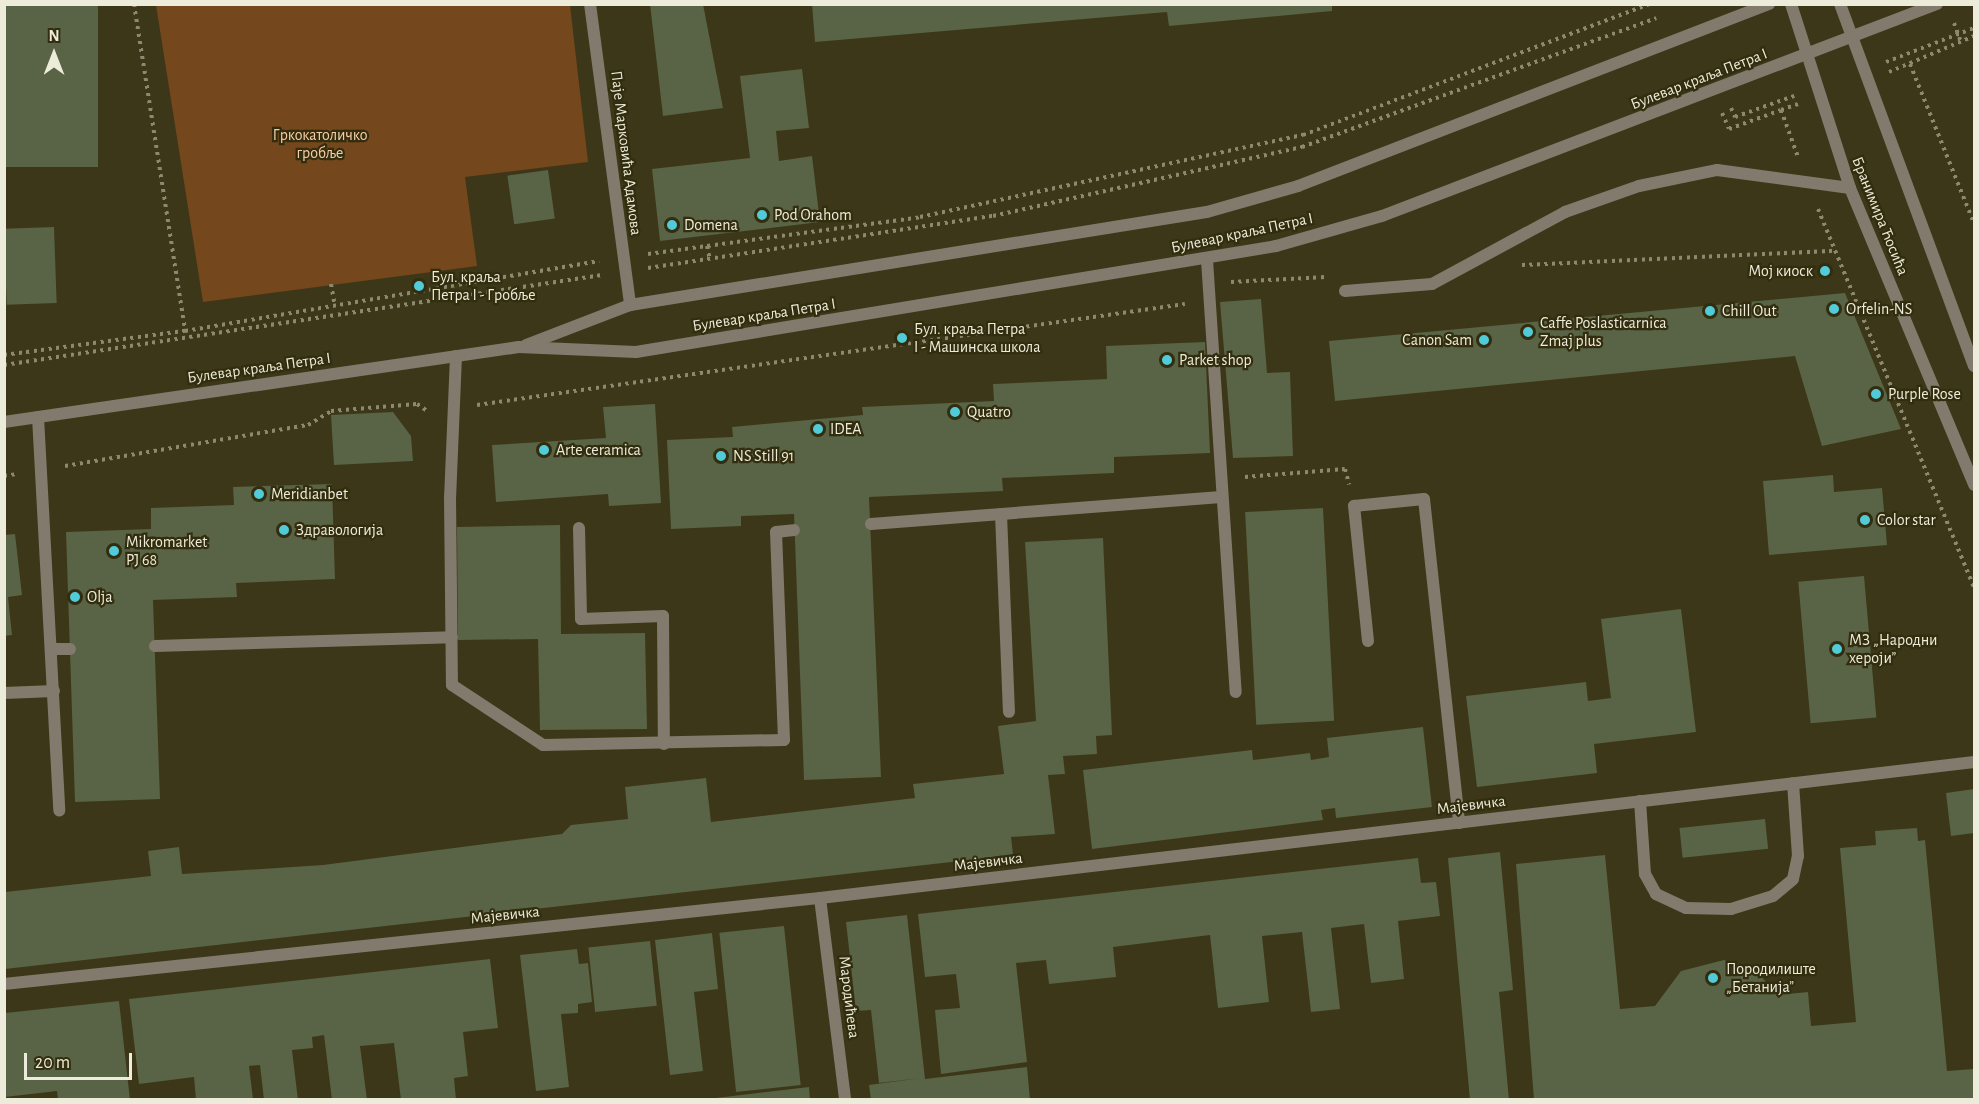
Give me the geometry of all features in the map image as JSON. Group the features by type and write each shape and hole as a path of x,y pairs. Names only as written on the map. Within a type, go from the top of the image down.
{"street":[{"name":"Паје Марковића Адамова","path":"590,4 630,305"},
{"name":"Булевар краља Петра I","path":"519,347 630,305 1207,212 1298,186 1769,4"},
{"name":"Бранимира Ћосића","path":"1791,4 1806,57 1850,188 1974,485"},
{"path":"1840,4 1974,366"},
{"name":"Булевар краља Петра I","path":"4,422 519,347 636,352 1207,260 1382,216 1806,57 1937,4"},
{"path":"1345,291 1432,284 1565,212 1661,181 1717,170 1850,188"},
{"path":"1207,260 1221,497 1236,692"},
{"path":"456,356 452,685 543,746 784,740 776,532 794,531"},
{"path":"38,417 52,649 58,810"},
{"path":"871,525 1221,497"},
{"path":"1368,641 1354,506 1424,499 1459,823"},
{"path":"1001,514 1009,712"},
{"path":"579,528 581,619 663,616 664,744"},
{"path":"155,646 452,637"},
{"path":"52,649 70,649"},
{"path":"4,693 54,691"},
{"name":"Мајевичка","path":"4,984 820,898 1974,762"},
{"path":"1640,801 1645,874 1656,894 1686,908 1731,909 1773,896 1793,879 1798,856 1793,783"},
{"name":"Мародићева","path":"820,898 845,1100"}],"path":[{"path":"134,4 185,331"},
{"path":"4,355 185,331 623,257 920,217 1303,135 1649,4"},
{"path":"4,365 993,216 1302,147 1667,14"},
{"path":"1958,34 1974,28"},
{"path":"1974,36 1910,64 1974,223"},
{"path":"1729,129 1781,110"},
{"path":"331,284 334,306"},
{"path":"4,476 308,425 331,411 417,404 430,412 454,409 1163,311 1209,297"},
{"path":"1220,479 1345,469 1354,506"}],"green space":[{"name":"Гркокатоличко гробље","path":"156,5 570,5 588,162 465,177 477,266 203,302"}],"building":[{"path":"5,4 98,4 98,167 5,167"},
{"path":"650,4 703,4 723,108 663,116"},
{"path":"812,4 1332,4 1332,11 1169,26 1167,12 815,42"},
{"path":"802,69 809,128 776,131 779,161 812,156 820,222 660,241 652,169 750,158 740,76"},
{"path":"548,170 555,219 514,224 507,176"},
{"path":"54,227 57,303 7,305 4,229"},
{"path":"1845,293 1901,429 1822,446 1795,356 1335,401 1329,341"},
{"path":"1261,299 1267,373 1290,372 1293,456 1233,458 1220,302"},
{"path":"1205,342 1210,453 1114,457 1114,473 1002,478 1003,491 869,497 881,777 804,780 794,514 741,516 741,526 671,529 667,440 733,437 732,427 863,415 862,407 994,401 993,384 1107,379 1106,346"},
{"path":"655,404 661,503 609,506 608,494 496,502 492,445 606,438 603,407"},
{"path":"393,412 411,436 413,461 334,465 331,415"},
{"path":"1833,475 1834,492 1882,488 1887,545 1769,555 1763,481"},
{"path":"332,484 335,579 236,583 237,597 153,600 160,799 75,802 66,532 151,529 151,508 234,505 233,487"},
{"path":"1323,508 1334,721 1256,725 1245,512"},
{"path":"560,525 561,634 645,633 647,729 540,730 538,639 458,640 457,527"},
{"path":"15,534 22,595 8,597 12,635 4,636 4,535"},
{"path":"1103,538 1112,735 1096,736 1097,754 1063,756 1065,774 1048,775 1055,834 1011,837 1013,855 5,969 5,892 151,876 148,851 179,847 182,874 323,865 562,834 571,825 628,819 625,787 706,778 711,822 915,798 913,784 1004,774 998,726 1036,721 1025,542"},
{"name":"МЗ „Народни хероји”","path":"1864,576 1876,717 1811,723 1798,582"},
{"path":"1681,609 1696,732 1594,744 1597,773 1477,787 1466,696 1586,682 1588,701 1611,698 1601,619"},
{"path":"1423,727 1432,807 1336,818 1335,808 1321,810 1323,820 1092,849 1083,770 1252,750 1253,760 1310,753 1311,760 1329,757 1327,738"},
{"path":"1974,789 1974,833 1951,836 1946,793"},
{"path":"1765,819 1768,849 1683,858 1679,828"},
{"path":"1917,828 1918,841 1925,840 1947,1071 1974,1069 1974,1100 1534,1100 1516,864 1605,855 1620,1009 1655,1006 1681,971 1724,960 1755,970 1778,995 1808,992 1811,1026 1856,1022 1840,848 1876,845 1875,831"},
{"path":"1500,852 1513,990 1499,992 1509,1100 1470,1100 1448,858"},
{"path":"1418,858 1421,883 1436,882 1440,916 1398,921 1404,979 1371,983 1364,924 1331,928 1340,1009 1311,1012 1302,932 1262,936 1269,1002 1218,1008 1210,935 1113,947 1116,977 1049,984 1046,960 1016,963 1027,1062 941,1074 935,1010 960,1008 956,974 925,977 918,914"},
{"path":"907,915 925,1079 1027,1067 1030,1100 871,1100 869,1085 921,1078 879,1083 871,1010 856,1011 846,922"},
{"path":"784,926 801,1085 736,1092 719,933"},
{"path":"712,933 718,989 694,992 703,1071 670,1075 655,940"},
{"path":"650,941 657,1006 595,1012 588,947"},
{"path":"577,949 579,964 588,963 592,1002 578,1004 578,1013 561,1014 569,1087 536,1091 520,955"},
{"path":"490,959 498,1028 463,1032 468,1076 454,1078 456,1100 401,1100 394,1043 360,1046 367,1100 332,1100 324,1035 312,1037 313,1048 292,1050 298,1100 264,1100 260,1065 249,1066 253,1099 196,1100 194,1077 139,1084 129,999"},
{"path":"119,1001 130,1100 58,1100 57,1091 5,1097 5,1013"},
{"path":"809,1087 810,1100 716,1100 716,1098"}],"place":[{"name":"Pod Orahom","path":"762,215"},
{"name":"Domena","path":"672,225"},
{"name":"Мој киоск","path":"1825,271"},
{"name":"Бул. краља Петра I - Гробље","path":"419,286"},
{"name":"Orfelin-NS","path":"1834,309"},
{"name":"Chill Out","path":"1710,311"},
{"name":"Caffe Poslasticarnica Zmaj plus","path":"1528,332"},
{"name":"Бул. краља Петра I - Машинска школа","path":"902,338"},
{"name":"Canon Sam","path":"1484,340"},
{"name":"Parket shop","path":"1167,360"},
{"name":"Purple Rose","path":"1876,394"},
{"name":"Quatro","path":"955,412"},
{"name":"IDEA","path":"818,429"},
{"name":"Arte ceramica","path":"544,450"},
{"name":"NS Still 91","path":"721,456"},
{"name":"Meridianbet","path":"259,494"},
{"name":"Color star","path":"1865,520"},
{"name":"Здравологија","path":"284,530"},
{"name":"Mikromarket PJ 68","path":"114,551"},
{"name":"Olja","path":"75,597"},
{"name":"МЗ „Народни хероји”","path":"1837,649"},
{"name":"Породилиште „Бетанија”","path":"1713,978"}]}
